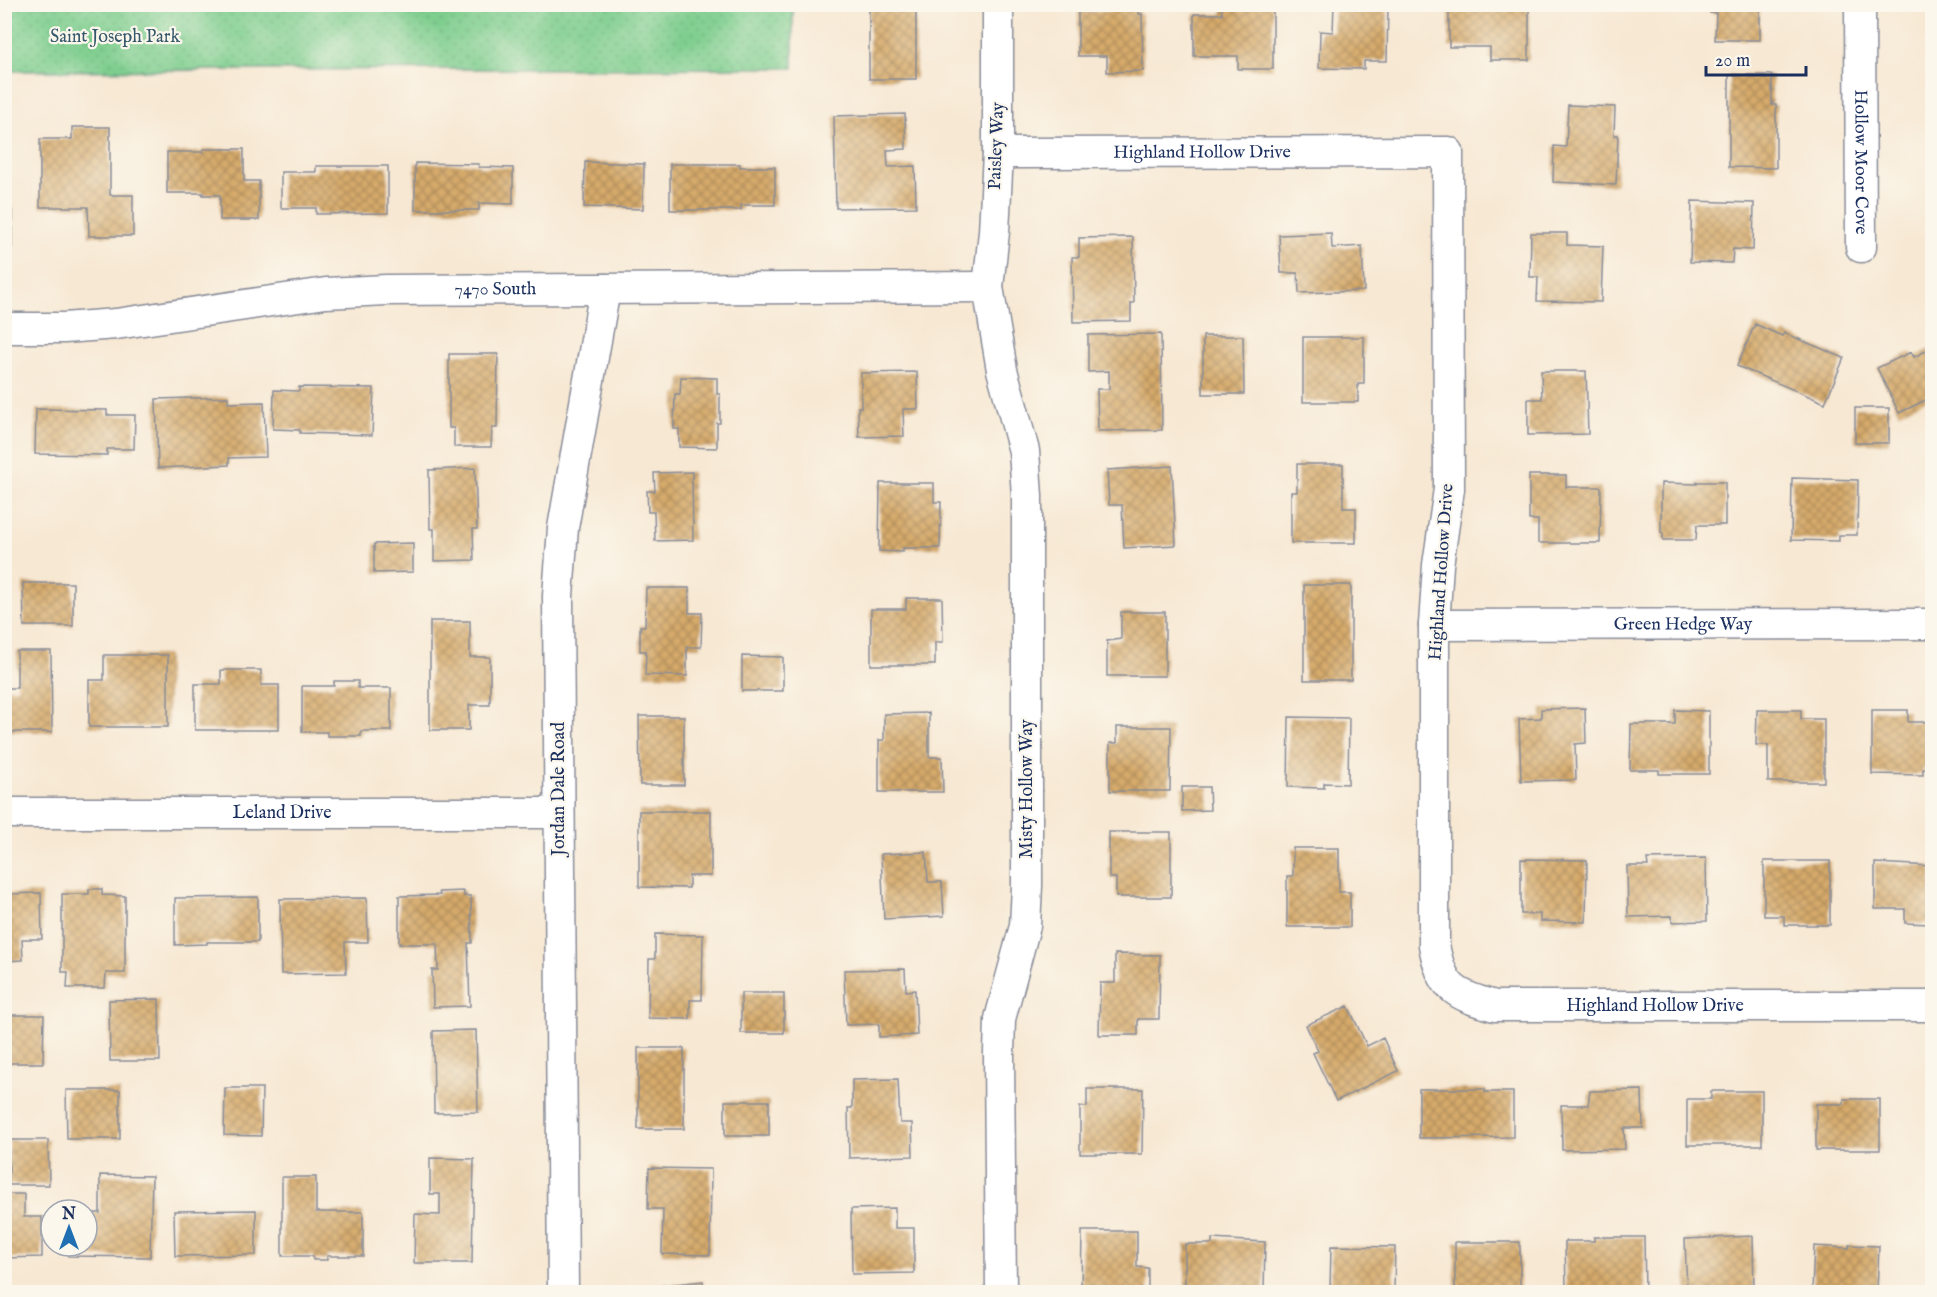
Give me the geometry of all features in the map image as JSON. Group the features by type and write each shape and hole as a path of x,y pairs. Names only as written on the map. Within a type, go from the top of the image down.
{"street":[{"name":"Paisley Way","path":"988,287 994,232 998,153 998,4"},
{"name":"Hollow Moor Cove","path":"1860,4 1861,247"},
{"name":"Highland Hollow Drive","path":"998,153 1448,152 1449,489 1438,565 1434,625 1434,945 1438,968 1449,986 1469,999 1495,1006 1932,1006"},
{"name":"7470 South","path":"4,328 64,328 116,324 326,293 386,290 988,287"},
{"name":"Misty Hollow Way","path":"988,287 1002,370 1024,451 1027,496 1027,886 1025,926 1000,1019 1001,1293"},
{"name":"Jordan Dale Road","path":"563,1293 558,596 563,528 605,289"},
{"name":"Green Hedge Way","path":"1434,625 1932,624"},
{"name":"Leland Drive","path":"4,813 558,813"}],"green space":[{"name":"Saint Joseph Park","path":"4,5 793,5 793,68 5,71"}],"building":[{"path":"869,4 916,4 916,79 869,79"},
{"path":"1109,4 1139,4 1139,14 1142,14 1143,71 1107,72 1107,56 1078,56 1078,12 1109,11"},
{"path":"1334,4 1388,4 1387,61 1364,61 1364,69 1319,68 1320,31 1333,32"},
{"path":"1449,4 1529,4 1529,60 1490,60 1490,47 1449,47"},
{"path":"1710,4 1760,4 1760,40 1715,40 1716,13 1710,13"},
{"path":"1222,5 1273,5 1273,69 1238,69 1238,56 1194,56 1194,14 1222,14"},
{"path":"1729,75 1772,75 1772,105 1776,105 1776,168 1729,167"},
{"path":"1568,105 1615,107 1614,135 1618,135 1616,185 1553,182 1554,146 1566,147"},
{"path":"905,114 906,149 887,150 888,167 915,166 916,207 836,208 834,116"},
{"path":"72,127 110,127 110,195 133,195 133,236 89,236 88,207 40,207 40,139 72,139"},
{"path":"203,149 244,149 244,181 259,181 259,220 220,220 220,195 167,193 167,152 203,152"},
{"path":"585,162 644,164 643,209 584,207"},
{"path":"415,163 479,164 479,167 513,168 513,204 479,203 479,210 415,210"},
{"path":"670,164 740,164 740,167 775,167 775,205 741,205 741,210 670,210"},
{"path":"316,166 388,166 388,213 316,214 316,208 281,208 281,172 316,172"},
{"path":"1692,201 1754,203 1753,250 1733,249 1732,263 1690,262"},
{"path":"4,210 12,210 12,247 4,247"},
{"path":"1331,233 1332,248 1362,246 1364,291 1299,293 1298,273 1281,273 1279,235"},
{"path":"1531,233 1567,233 1567,245 1603,246 1601,302 1537,301 1538,277 1530,277"},
{"path":"1133,237 1134,303 1131,303 1131,321 1073,322 1072,257 1079,257 1079,238"},
{"path":"1755,324 1782,336 1784,333 1844,358 1825,403 1737,366"},
{"path":"1161,334 1162,430 1098,431 1097,389 1109,389 1109,371 1088,372 1088,335"},
{"path":"1203,336 1243,336 1244,394 1203,394"},
{"path":"1303,337 1364,337 1364,384 1358,384 1358,402 1303,402"},
{"path":"1932,348 1932,397 1899,413 1877,368 1911,352 1914,357"},
{"path":"449,354 498,354 497,428 492,428 491,447 454,447 454,428 449,428"},
{"path":"1541,371 1586,371 1588,434 1528,435 1528,399 1542,399"},
{"path":"917,372 918,409 903,409 904,436 859,437 858,407 861,407 861,373"},
{"path":"681,377 717,378 717,394 720,394 720,423 717,423 717,448 679,447 679,429 674,429 675,394 680,394"},
{"path":"299,387 374,388 372,435 300,433 300,430 273,429 274,390 299,391"},
{"path":"228,397 228,403 264,402 266,457 229,458 229,465 158,468 156,399"},
{"path":"1855,408 1889,408 1889,443 1855,443"},
{"path":"36,409 107,410 107,415 135,415 134,449 107,449 107,455 35,454"},
{"path":"1297,464 1343,464 1343,508 1356,508 1356,543 1291,543 1291,492 1297,492"},
{"path":"1172,466 1176,545 1124,548 1122,505 1109,505 1107,470"},
{"path":"475,468 477,529 473,529 474,560 434,561 434,529 430,529 429,470"},
{"path":"692,472 693,540 655,541 654,512 648,512 647,491 655,491 654,473"},
{"path":"1529,475 1566,475 1566,487 1601,487 1600,543 1538,543 1538,520 1529,520"},
{"path":"1792,478 1858,480 1857,535 1839,535 1839,541 1791,540"},
{"path":"1697,482 1725,482 1725,525 1697,525 1696,540 1663,540 1661,483 1697,484"},
{"path":"880,483 934,483 934,502 941,502 940,548 903,548 903,552 879,551"},
{"path":"413,543 413,572 374,573 374,544"},
{"path":"23,583 73,583 73,626 24,626"},
{"path":"1304,585 1351,585 1351,680 1304,680"},
{"path":"646,588 689,588 689,613 702,613 701,647 687,647 687,676 645,675 646,651 640,651 640,626 645,626"},
{"path":"906,598 942,598 943,642 935,642 935,665 871,665 871,609 906,609"},
{"path":"1121,612 1165,612 1165,676 1107,676 1107,641 1121,639"},
{"path":"430,621 470,621 470,657 490,657 490,705 469,705 469,730 430,730"},
{"path":"17,651 51,651 52,732 4,732 4,688 17,688"},
{"path":"104,655 168,655 168,727 89,727 89,680 104,680"},
{"path":"742,656 783,657 783,691 742,691"},
{"path":"221,670 261,670 261,685 279,685 279,730 195,730 195,684 221,684"},
{"path":"334,681 358,681 358,688 391,688 391,731 361,731 361,736 327,736 327,732 302,732 302,686 334,686"},
{"path":"1585,708 1586,743 1575,744 1576,780 1521,781 1519,719 1541,718 1541,709"},
{"path":"1675,710 1709,711 1709,774 1659,774 1659,770 1630,770 1631,724 1675,724"},
{"path":"1757,710 1801,710 1801,719 1824,719 1824,782 1768,782 1768,745 1756,745"},
{"path":"1872,710 1908,710 1908,722 1932,722 1932,769 1923,769 1923,775 1872,774"},
{"path":"929,713 929,757 942,757 943,792 879,792 879,740 884,740 884,714"},
{"path":"639,716 684,716 684,785 640,785"},
{"path":"1289,717 1349,718 1348,784 1324,783 1324,788 1288,787"},
{"path":"1117,727 1171,727 1170,791 1110,791 1110,743 1117,743"},
{"path":"1182,787 1209,787 1210,810 1182,811"},
{"path":"639,811 711,811 711,876 689,876 689,888 639,887"},
{"path":"1109,832 1171,832 1171,897 1116,897 1116,878 1109,878"},
{"path":"1293,848 1339,848 1339,892 1350,892 1350,927 1287,927 1287,876 1293,876"},
{"path":"926,852 928,882 942,882 944,916 884,919 881,854"},
{"path":"1706,858 1707,921 1672,922 1672,916 1628,917 1627,866 1648,866 1647,859"},
{"path":"1521,859 1587,860 1586,922 1540,921 1540,914 1521,914"},
{"path":"1764,861 1830,861 1830,925 1784,925 1784,916 1764,916"},
{"path":"1875,863 1932,866 1932,924 1905,923 1905,909 1875,909"},
{"path":"89,889 102,889 102,895 125,896 125,973 106,973 105,988 67,988 68,972 62,972 62,894 89,894"},
{"path":"464,891 464,896 471,896 472,943 468,943 470,1006 433,1007 432,970 438,970 437,944 399,944 399,896 440,895 439,892"},
{"path":"41,893 42,939 22,939 23,960 4,961 4,894"},
{"path":"258,897 258,942 207,942 207,944 175,945 175,898"},
{"path":"367,898 368,942 345,942 346,973 281,974 280,899"},
{"path":"655,934 703,935 702,1000 690,1000 690,1019 648,1018 649,959 655,959"},
{"path":"1115,954 1160,955 1159,1019 1138,1019 1138,1035 1099,1035 1100,983 1115,983"},
{"path":"905,969 906,991 915,990 917,1035 879,1037 879,1024 846,1025 844,970"},
{"path":"741,993 784,993 784,1033 741,1033"},
{"path":"159,999 160,1061 110,1061 109,1000"},
{"path":"1348,1006 1367,1046 1383,1038 1398,1071 1336,1101 1313,1053 1318,1051 1306,1025"},
{"path":"4,1015 44,1015 43,1063 4,1063"},
{"path":"476,1030 478,1112 434,1113 433,1031"},
{"path":"638,1048 684,1048 684,1129 638,1129"},
{"path":"898,1079 900,1123 912,1123 913,1156 849,1158 848,1108 852,1108 852,1080"},
{"path":"225,1088 262,1088 261,1136 224,1135"},
{"path":"1087,1089 1143,1089 1142,1154 1080,1154 1080,1107 1087,1107"},
{"path":"1419,1089 1485,1089 1485,1092 1513,1092 1513,1137 1419,1138"},
{"path":"66,1090 120,1090 120,1139 67,1139"},
{"path":"1642,1090 1643,1128 1624,1128 1625,1149 1562,1150 1561,1105 1588,1105 1590,1091"},
{"path":"1711,1091 1762,1091 1762,1145 1687,1145 1687,1099 1711,1099"},
{"path":"1844,1099 1880,1099 1880,1150 1816,1150 1816,1104 1844,1104"},
{"path":"725,1101 769,1101 769,1136 725,1136"},
{"path":"9,1140 48,1140 49,1185 9,1185"},
{"path":"430,1158 474,1159 472,1263 414,1263 415,1214 440,1215 440,1194 430,1194"},
{"path":"649,1168 711,1169 710,1255 662,1254 663,1209 648,1209"},
{"path":"100,1175 152,1176 150,1257 99,1256"},
{"path":"282,1177 316,1177 316,1212 363,1212 363,1256 327,1256 327,1260 313,1260 313,1256 282,1256"},
{"path":"4,1194 24,1194 24,1217 39,1217 39,1257 4,1258"},
{"path":"895,1208 895,1228 914,1228 914,1273 852,1274 851,1209"},
{"path":"256,1210 256,1255 175,1256 174,1211"},
{"path":"1082,1231 1137,1231 1137,1267 1148,1268 1148,1292 1081,1292"},
{"path":"1753,1236 1754,1292 1687,1292 1685,1239"},
{"path":"1594,1237 1644,1237 1645,1292 1610,1292 1610,1288 1566,1289 1565,1241 1594,1241"},
{"path":"1212,1239 1265,1242 1264,1292 1185,1292 1185,1244 1212,1244"},
{"path":"1455,1242 1520,1242 1520,1292 1455,1292"},
{"path":"1849,1245 1879,1246 1877,1291 1812,1292 1814,1246 1849,1248"},
{"path":"1331,1246 1395,1247 1394,1292 1330,1290"},
{"path":"703,1281 704,1292 657,1292 657,1286"}]}
